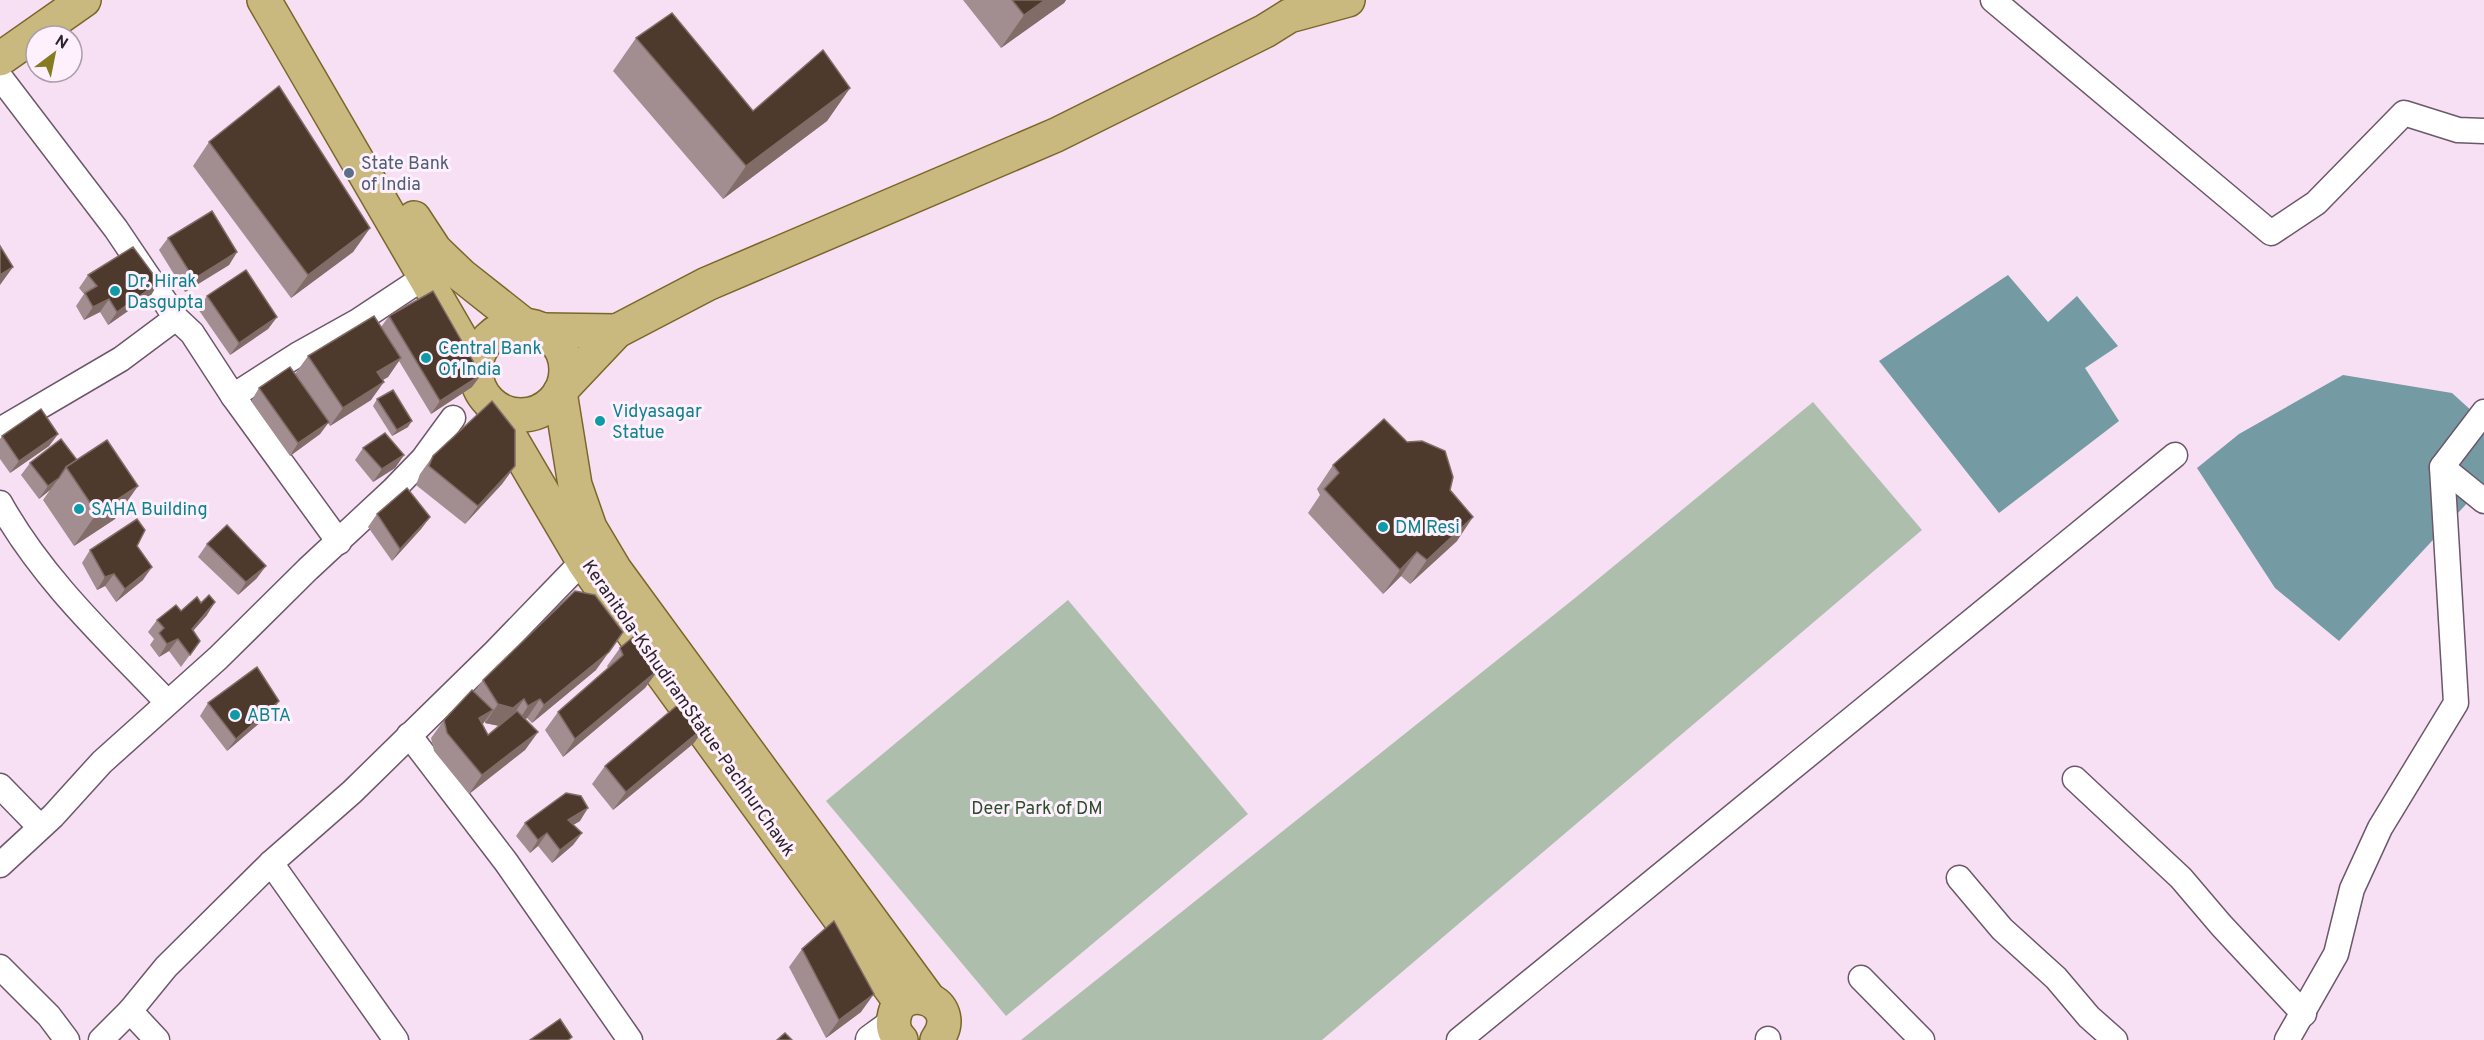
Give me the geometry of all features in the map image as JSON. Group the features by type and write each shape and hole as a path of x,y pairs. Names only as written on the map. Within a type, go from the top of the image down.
{"main road":[{"path":"0,58 84,0"},
{"name":"Keranitola-KshudiramStatue-PachhurChawk","path":"264,0 426,276 476,365 479,386 583,561 917,1025"},
{"name":"Keranitola-KshudiramStatue-PachhurChawk","path":"290,0 412,214 435,249 461,275 560,346 567,366 562,389 575,485 590,528 615,570 917,1025"},
{"path":"491,404 510,414 531,414 551,405 562,389 618,331 707,285 1056,135 1265,31 1296,8 1348,0"},
{"path":"476,365 481,348 492,335 507,326 618,331"}],"street":[{"path":"1993,0 2271,233 2316,203 2404,112 2458,130 2484,131"},
{"path":"0,76 116,229 176,318 192,333 233,396 339,542"},
{"path":"233,396 297,355 358,321 426,276"},
{"path":"0,430 121,359 176,318"},
{"path":"2287,1040 2304,1014 2336,954 2352,889 2380,828 2456,703 2442,467 2484,412"},
{"path":"0,866 102,762 218,658 423,459 453,418"},
{"path":"1459,1040 2175,455"},
{"path":"2442,467 2484,501"},
{"path":"0,503 12,525 72,602 167,702"},
{"path":"101,1040 130,1011 166,966 271,863 352,792 503,644 583,561"},
{"path":"409,735 506,862 630,1040"},
{"path":"2075,779 2181,878 2221,925 2304,1014"},
{"path":"0,786 40,827"},
{"path":"271,863 396,1040"},
{"path":"1959,878 2002,929 2056,978 2089,1017 2115,1040"},
{"path":"0,968 50,1016 67,1040"},
{"path":"1861,978 1922,1040"},
{"path":"130,1011 157,1040"}],"green space":[{"path":"1813,402 1922,530 1322,1040 1021,1040 1575,598"},
{"name":"Deer Park of DM","path":"1068,600 1248,814 1006,1016 826,801"}],"shaded area":[{"path":"2008,275 2048,322 2077,296 2118,346 2085,368 2119,421 1999,513 1879,361"},
{"path":"2343,375 2452,393 2484,422 2484,485 2339,641 2275,588 2197,468 2239,434"}],"building":[{"path":"1012,0 1045,0 1024,15"},
{"path":"672,13 753,111 823,50 850,88 746,166 636,38"},
{"path":"279,86 370,228 308,275 209,142"},
{"path":"212,211 237,252 194,279 168,238"},
{"path":"0,246 13,267 0,275"},
{"name":"Dr. Hirak Dasgupta","path":"133,247 159,282 117,312 109,299 93,307 85,293 97,286 88,275"},
{"path":"246,270 277,317 239,343 207,296"},
{"name":"Central Bank Of India","path":"433,291 481,375 440,401 389,316"},
{"path":"374,316 401,358 377,372 384,382 343,408 308,356"},
{"path":"290,367 329,422 298,443 259,388"},
{"path":"393,390 412,421 397,430 377,399"},
{"path":"492,401 515,430 515,466 478,506 429,466 433,456"},
{"path":"41,409 58,434 19,461 2,436"},
{"name":"DM Resi","path":"1384,419 1407,442 1422,441 1445,451 1453,477 1450,490 1473,517 1427,560 1417,552 1400,570 1324,489 1339,473 1333,465"},
{"path":"385,433 404,455 382,469 363,448"},
{"path":"61,439 77,460 66,467 59,478 48,486 30,463"},
{"path":"107,440 138,486 97,513 66,467"},
{"path":"407,488 430,517 400,549 377,514"},
{"path":"137,519 145,530 137,546 152,567 125,589 114,574 105,577 90,550"},
{"path":"227,525 266,566 246,582 207,544"},
{"path":"575,591 595,595 623,632 609,652 544,705 540,699 528,706 524,699 513,708 498,704 483,680"},
{"path":"209,595 215,602 192,629 200,641 190,655 178,639 167,644 159,633 164,628 157,620 176,605 181,611 197,597 201,603"},
{"path":"633,637 658,670 575,739 558,712 623,655 620,648"},
{"name":"ABTA","path":"257,667 279,701 236,739 208,703"},
{"path":"472,690 493,710 479,718 488,735 517,711 538,732 482,775 447,733 444,720"},
{"path":"686,698 707,725 626,792 605,766"},
{"path":"566,793 581,796 588,808 568,820 582,833 560,850 547,833 538,840 525,823"},
{"path":"834,921 874,994 839,1020 802,949"},
{"path":"560,1019 572,1037 568,1040 530,1040"},
{"path":"785,1033 792,1040 777,1040"}],"place":[{"name":"State Bank of India","path":"349,173"},
{"name":"Dr. Hirak Dasgupta","path":"115,291"},
{"name":"Central Bank Of India","path":"426,358"},
{"name":"Vidyasagar Statue","path":"600,421"},
{"name":"SAHA Building","path":"79,509"},
{"name":"DM Resi","path":"1383,527"},
{"name":"ABTA","path":"235,715"}]}
